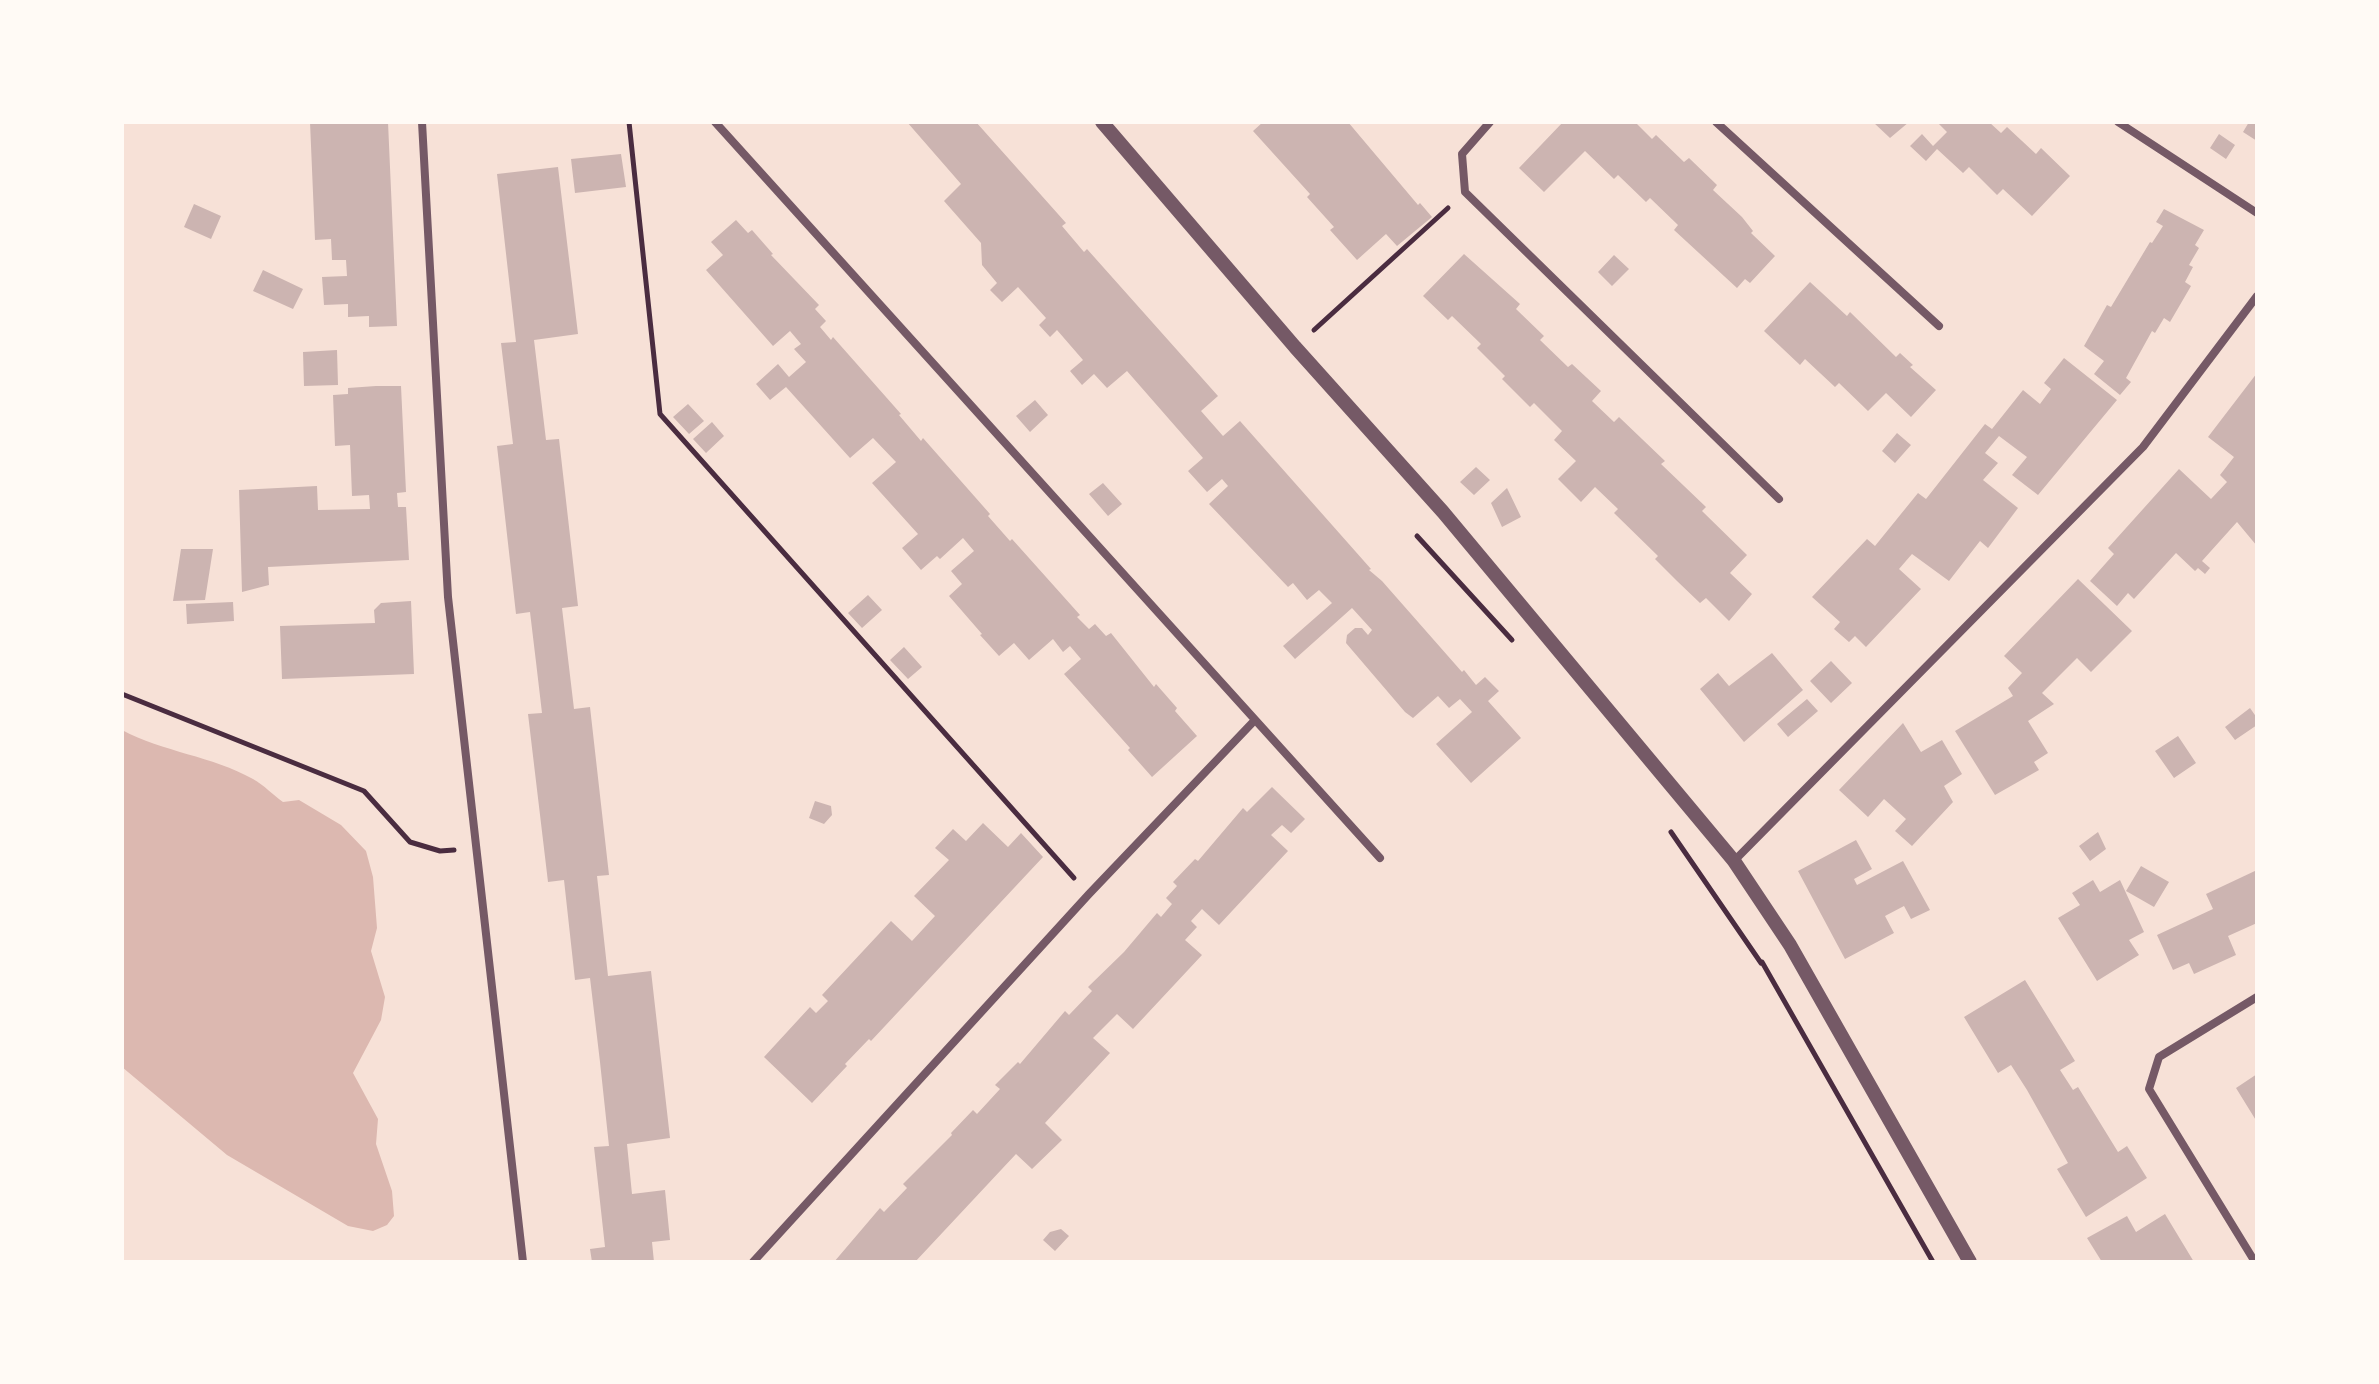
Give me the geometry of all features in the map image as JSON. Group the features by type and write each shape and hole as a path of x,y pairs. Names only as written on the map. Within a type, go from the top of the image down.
{"street":[{"path":"422,122 448,597 523,1262"},
{"path":"715,122 1380,858"},
{"path":"1102,122 1295,347 1443,512 1734,861 1790,945 1970,1262"},
{"path":"1490,122 1462,154 1465,192 1779,499"},
{"path":"1716,122 1939,326"},
{"path":"2118,122 2257,213"},
{"path":"1734,861 2143,447 2257,296"},
{"path":"753,1262 1089,894 1254,721"},
{"path":"2255,1262 2149,1089 2159,1057 2257,997"}],"path":[{"path":"629,122 660,414 1089,894"},
{"path":"1295,347 1465,192"},
{"path":"1417,536 1518,647"},
{"path":"122,694 364,791 410,842 440,851 476,847"},
{"path":"1671,831 1761,963 1933,1262"},
{"path":"1761,963 1790,945"}],"shaded area":[{"path":"122,730 154,744 237,771 257,781 283,802 299,800 341,825 366,851 373,877 377,928 371,951 385,997 381,1020 353,1073 378,1119 376,1144 392,1191 394,1216 387,1225 373,1231 348,1226 227,1155 122,1067"}],"building":[{"path":"310,122 388,122 397,326 369,327 369,316 348,317 348,304 324,305 322,277 347,276 346,260 332,260 331,239 315,240"},
{"path":"907,122 976,122 1066,223 1062,226 1084,252 1087,249 1218,396 1201,411 1223,436 1240,421 1462,672 1464,670 1476,685 1485,677 1499,691 1488,701 1521,738 1471,783 1436,744 1472,712 1460,699 1449,708 1438,696 1413,718 1405,712 1346,643 1347,635 1355,628 1362,628 1368,635 1372,630 1352,608 1295,659 1283,646 1332,603 1319,590 1307,600 1293,583 1288,587 1209,504 1228,486 1222,479 1207,492 1188,471 1203,458 1127,371 1107,388 1094,374 1082,385 1070,371 1083,360 1057,330 1050,337 1039,325 1046,318 1018,287 1002,302 990,290 997,283 982,265 981,243 944,201 961,184"},
{"path":"1263,122 1348,122 1418,205 1420,203 1432,217 1397,246 1386,234 1357,260 1330,230 1334,227 1307,197 1310,194 1253,131"},
{"path":"1563,122 1635,122 1652,139 1656,135 1684,162 1689,158 1717,185 1713,190 1742,217 1753,231 1751,233 1775,256 1750,283 1745,279 1737,288 1674,230 1678,225 1650,198 1646,202 1618,175 1614,179 1585,151 1544,192 1519,168"},
{"path":"1873,122 1909,122 1890,138"},
{"path":"1937,122 1989,122 2001,133 2007,127 2036,154 2041,148 2070,176 2032,216 2003,189 1997,195 1969,167 1963,173 1937,149 1926,161 1910,146 1922,134 1933,146 1947,132"},
{"path":"2249,122 2257,122 2257,141 2243,132"},
{"path":"2219,134 2235,145 2226,159 2210,148"},
{"path":"621,154 626,187 575,193 571,159"},
{"path":"558,167 578,334 534,340 546,440 559,439 578,606 562,608 574,709 590,707 609,875 597,876 608,976 651,971 670,1138 627,1144 632,1194 665,1190 670,1240 652,1242 654,1262 592,1262 590,1249 605,1247 594,1147 609,1146 600,1062 590,978 575,980 564,880 548,882 528,714 542,713 530,612 516,614 497,446 513,444 501,343 516,342 497,174"},
{"path":"194,204 221,216 211,239 184,227"},
{"path":"2164,209 2204,230 2195,245 2199,248 2189,265 2193,267 2185,282 2191,286 2170,322 2164,318 2155,333 2152,331 2126,378 2131,382 2120,395 2094,374 2104,361 2084,346 2107,305 2111,307 2163,226 2156,222"},
{"path":"736,220 748,233 752,230 771,255 819,305 815,309 826,321 820,327 831,340 833,337 921,441 923,438 1010,541 1012,539 1080,615 1077,617 1089,629 1095,624 1106,636 1111,633 1154,687 1156,684 1177,708 1175,711 1197,736 1152,777 1064,674 1081,659 1070,646 1063,652 1053,639 1029,660 1014,643 999,656 949,596 962,584 951,571 974,551 963,538 940,559 937,556 921,570 902,548 918,534 872,483 896,462 873,438 850,458 786,387 770,400 756,384 778,364 789,377 806,362 794,349 801,344 790,331 773,346 706,270 723,255 711,242"},
{"path":"1464,254 1520,304 1516,309 1544,336 1540,340 1568,367 1572,364 1601,391 1592,401 1614,422 1619,417 1665,461 1661,464 1706,507 1702,511 1747,555 1730,573 1752,594 1729,621 1706,598 1700,603 1655,559 1658,556 1614,513 1618,509 1595,487 1581,502 1558,479 1576,461 1554,440 1562,431 1534,403 1530,407 1502,379 1505,376 1477,348 1481,344 1452,316 1448,320 1423,296"},
{"path":"1614,255 1629,269 1612,286 1598,272"},
{"path":"263,270 303,289 293,309 253,291"},
{"path":"1810,282 1847,316 1850,312 1896,357 1900,353 1913,365 1910,367 1936,390 1911,417 1886,393 1868,411 1839,383 1835,387 1805,359 1800,365 1764,331"},
{"path":"337,350 338,385 304,386 303,352"},
{"path":"2064,358 2117,400 2038,495 2012,475 2027,457 1999,436 1985,453 1998,463 1983,480 2018,508 1988,548 1980,541 1949,581 1912,554 1899,569 1921,589 1866,647 1855,636 1849,642 1834,629 1840,622 1812,597 1867,539 1875,546 1918,493 1926,499 1985,424 1992,429 2023,390 2040,404 2051,389 2044,383"},
{"path":"2257,373 2257,546 2237,522 2202,561 2210,568 2205,574 2198,568 2195,571 2176,553 2134,599 2128,593 2117,606 2090,581 2114,554 2108,548 2179,469 2211,499 2227,482 2220,475 2234,457 2208,437"},
{"path":"401,386 406,492 397,493 398,507 406,507 409,560 268,567 269,585 242,592 239,490 317,486 318,510 370,509 369,495 352,496 350,445 335,446 333,395 348,394 348,388"},
{"path":"1035,400 1048,415 1030,432 1016,416"},
{"path":"688,404 704,421 689,434 673,417"},
{"path":"712,422 724,436 706,453 693,439"},
{"path":"1897,433 1911,445 1895,463 1882,451"},
{"path":"1476,467 1490,480 1474,495 1460,482"},
{"path":"1103,483 1122,504 1108,516 1089,494"},
{"path":"1507,488 1521,517 1502,527 1491,503"},
{"path":"181,549 213,549 205,600 173,601"},
{"path":"2078,579 2132,631 2091,672 2077,658 2042,693 2054,704 2028,721 2048,753 2034,762 2039,770 1995,795 1955,731 2013,696 2008,688 2022,673 2004,656"},
{"path":"868,595 882,610 862,628 848,613"},
{"path":"411,601 414,674 282,679 280,626 375,623 374,610 381,603"},
{"path":"233,602 234,621 187,624 186,604"},
{"path":"904,647 922,667 908,679 890,660"},
{"path":"1772,653 1803,690 1744,742 1700,689 1718,673 1729,686"},
{"path":"1831,661 1852,683 1831,703 1810,681"},
{"path":"1807,699 1818,711 1788,737 1777,724"},
{"path":"2250,708 2257,718 2257,725 2235,740 2225,727"},
{"path":"1903,723 1921,752 1942,740 1962,774 1944,786 1953,802 1912,846 1895,831 1906,819 1884,799 1868,817 1839,790"},
{"path":"2178,736 2196,763 2174,778 2155,751"},
{"path":"1272,787 1305,819 1291,833 1282,825 1271,835 1288,851 1219,925 1202,909 1191,921 1197,927 1185,940 1202,955 1133,1029 1117,1014 1093,1038 1110,1053 1045,1123 1062,1140 1032,1169 1016,1154 915,1262 834,1262 880,1208 884,1212 907,1188 903,1184 973,1110 977,1114 1000,1089 995,1085 1018,1062 1020,1064 1065,1011 1069,1015 1092,991 1088,987 1124,952 1157,913 1161,917 1172,904 1166,898 1177,886 1173,882 1195,859 1198,861 1243,808 1247,812"},
{"path":"815,801 831,806 832,815 824,824 809,818"},
{"path":"983,823 1008,847 1021,833 1043,857 871,1041 869,1039 845,1064 847,1066 812,1103 764,1057 810,1007 816,1013 828,1001 822,995 891,921 912,941 935,916 914,896 949,860 935,848 953,829 966,841"},
{"path":"2098,832 2106,849 2090,861 2079,846"},
{"path":"1856,840 1872,869 1854,879 1857,885 1903,861 1930,910 1911,919 1904,906 1885,916 1894,933 1845,959 1798,871"},
{"path":"2141,866 2169,882 2154,907 2126,891"},
{"path":"2257,870 2257,923 2228,936 2236,955 2194,974 2189,963 2173,970 2157,935 2213,909 2206,894"},
{"path":"2093,880 2100,892 2120,880 2144,932 2129,940 2139,955 2097,981 2058,918 2080,905 2072,893"},
{"path":"2025,980 2075,1061 2060,1070 2073,1090 2078,1087 2118,1152 2127,1146 2147,1178 2086,1217 2057,1169 2068,1163 2027,1090 2011,1065 1998,1073 1964,1017"},
{"path":"2257,1074 2257,1122 2236,1088"},
{"path":"2165,1214 2194,1262 2102,1262 2087,1238 2127,1216 2136,1232"},
{"path":"1061,1229 1069,1236 1055,1251 1043,1240 1050,1232"}]}
